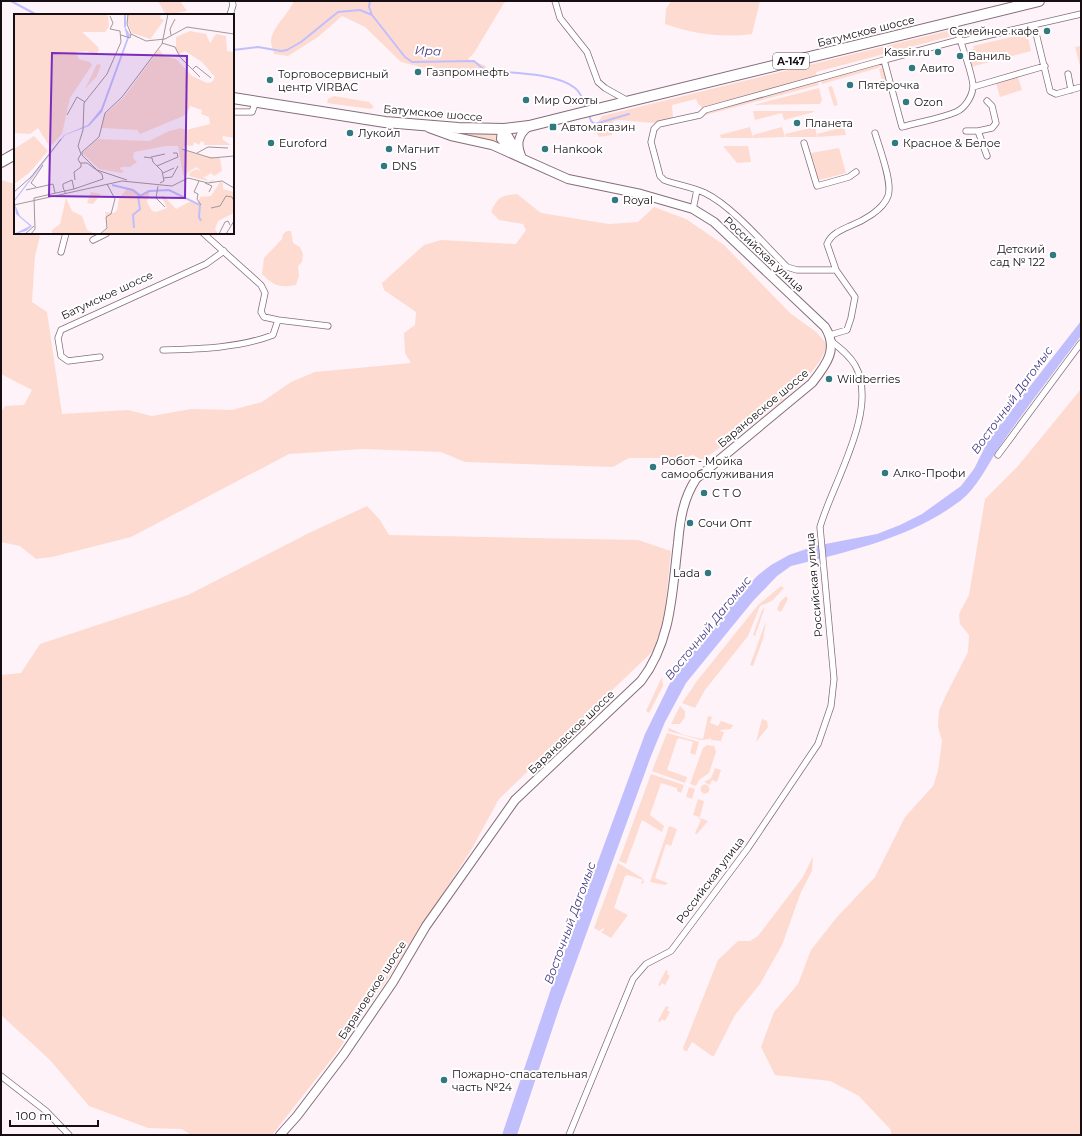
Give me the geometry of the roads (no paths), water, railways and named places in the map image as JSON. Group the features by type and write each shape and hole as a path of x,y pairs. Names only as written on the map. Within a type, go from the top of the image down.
{"highway":[{"name":"Батумское шоссе","path":"234,98 340,116 423,126 503,129 528,126 1039,1"},
{"path":"1,162 14,155"}],"main road":[{"name":"А-147","path":"423,126 451,136 492,145 522,158"},
{"path":"522,158 518,146 518,138 523,130 528,126"},
{"path":"503,129 522,158"},
{"name":"Российская улица","path":"522,158 568,179 641,194 693,209 714,222 723,230 825,327 831,338"},
{"name":"Барановское шоссе","path":"280,1135 344,1054 393,982 426,926 515,800 641,681 650,669 665,635 669,616 681,516 692,485 700,473 812,383 830,357 831,338"}],"street":[{"path":"230,14 233,5 232,1"},
{"path":"555,1 560,18 587,52 598,82 605,88 629,101"},
{"path":"836,270 797,270 787,267 731,211 705,193 670,182 660,176 651,142 654,130 659,124 700,115 705,110 884,60 959,40 964,41 1081,14"},
{"path":"884,60 902,127 957,112 969,100 973,87 954,22"},
{"path":"1034,25 1050,91 1056,94 1081,87"},
{"path":"973,87 1045,66"},
{"path":"1068,74 1071,90"},
{"path":"234,112 252,112 257,101"},
{"path":"966,131 978,131 992,128 996,123 992,106 987,101"},
{"path":"978,131 987,156"},
{"path":"831,338 846,330 851,318 855,297 836,270 827,244 830,236 862,221 883,204 889,196 889,185 875,133"},
{"path":"804,143 817,186 848,177 856,172"},
{"path":"693,209 697,190"},
{"path":"61,252 66,234"},
{"path":"93,240 106,234"},
{"path":"204,234 261,285 265,293 261,314 264,317 328,326"},
{"name":"Батумское шоссе","path":"100,356 68,361 61,356 58,338 61,330 206,264 224,251"},
{"path":"163,350 232,344 264,338 273,335 278,320"},
{"name":"Российская улица","path":"569,1135 599,1059 637,973 646,964 671,951 748,848 818,744 831,706 834,679 820,527 825,509 852,448 861,400 859,375 855,366 831,338"},
{"path":"998,455 1081,343"},
{"path":"1,1076 46,1111 69,1135"}],"water":[{"path":"1081,321 1081,336 1018,421 998,449 977,483 966,496 941,514 901,534 857,549 791,566 777,576 753,601 686,683 665,722 651,756 560,1006 517,1135 502,1135 552,986 645,734 672,679 737,598 757,576 771,565 789,555 815,546 877,534 900,525 922,514 961,486 974,469 989,439"}],"waterway":[{"name":"Ира","path":"11,1 35,14"},
{"path":"370,1 369,7 372,15"},
{"name":"Ира","path":"234,50 258,47 281,51 287,50 301,42 338,12 360,10 372,15 405,57 412,62 474,61 482,68 489,71 521,73 557,79 567,83 579,92 586,109"},
{"name":"Ира","path":"589,115 591,121 595,124 629,114"}],"place":[{"name":"Семейное кафе","path":"1047,31"},
{"name":"Kassir.ru","path":"938,52"},
{"name":"Ваниль","path":"960,56"},
{"name":"Авито","path":"912,68"},
{"name":"Газпромнефть","path":"418,72"},
{"name":"Торговосервисный центр VIRBAC","path":"270,80"},
{"name":"Пятёрочка","path":"850,85"},
{"name":"Мир Охоты","path":"526,100"},
{"name":"Ozon","path":"906,102"},
{"name":"Планета","path":"797,123"},
{"name":"Автомагазин","path":"553,127"},
{"name":"Лукойл","path":"350,133"},
{"name":"Euroford","path":"271,143"},
{"name":"Красное & Белое","path":"895,143"},
{"name":"Магнит","path":"389,149"},
{"name":"Hankook","path":"545,149"},
{"name":"DNS","path":"384,166"},
{"name":"Royal","path":"615,200"},
{"name":"Детский сад № 122","path":"1053,255"},
{"name":"Wildberries","path":"829,379"},
{"name":"Робот - Мойка самообслуживания","path":"653,467"},
{"name":"Алко-Профи","path":"885,473"},
{"name":"С Т О","path":"704,493"},
{"name":"Сочи Опт","path":"690,523"},
{"name":"Lada","path":"708,573"},
{"name":"Пожарно-спасательная часть №24","path":"444,1080"}],"water label":[{"name":"Восточный Дагомыс","path":"1012,400"},
{"name":"Восточный Дагомыс","path":"708,628"},
{"name":"Восточный Дагомыс","path":"570,923"}]}
